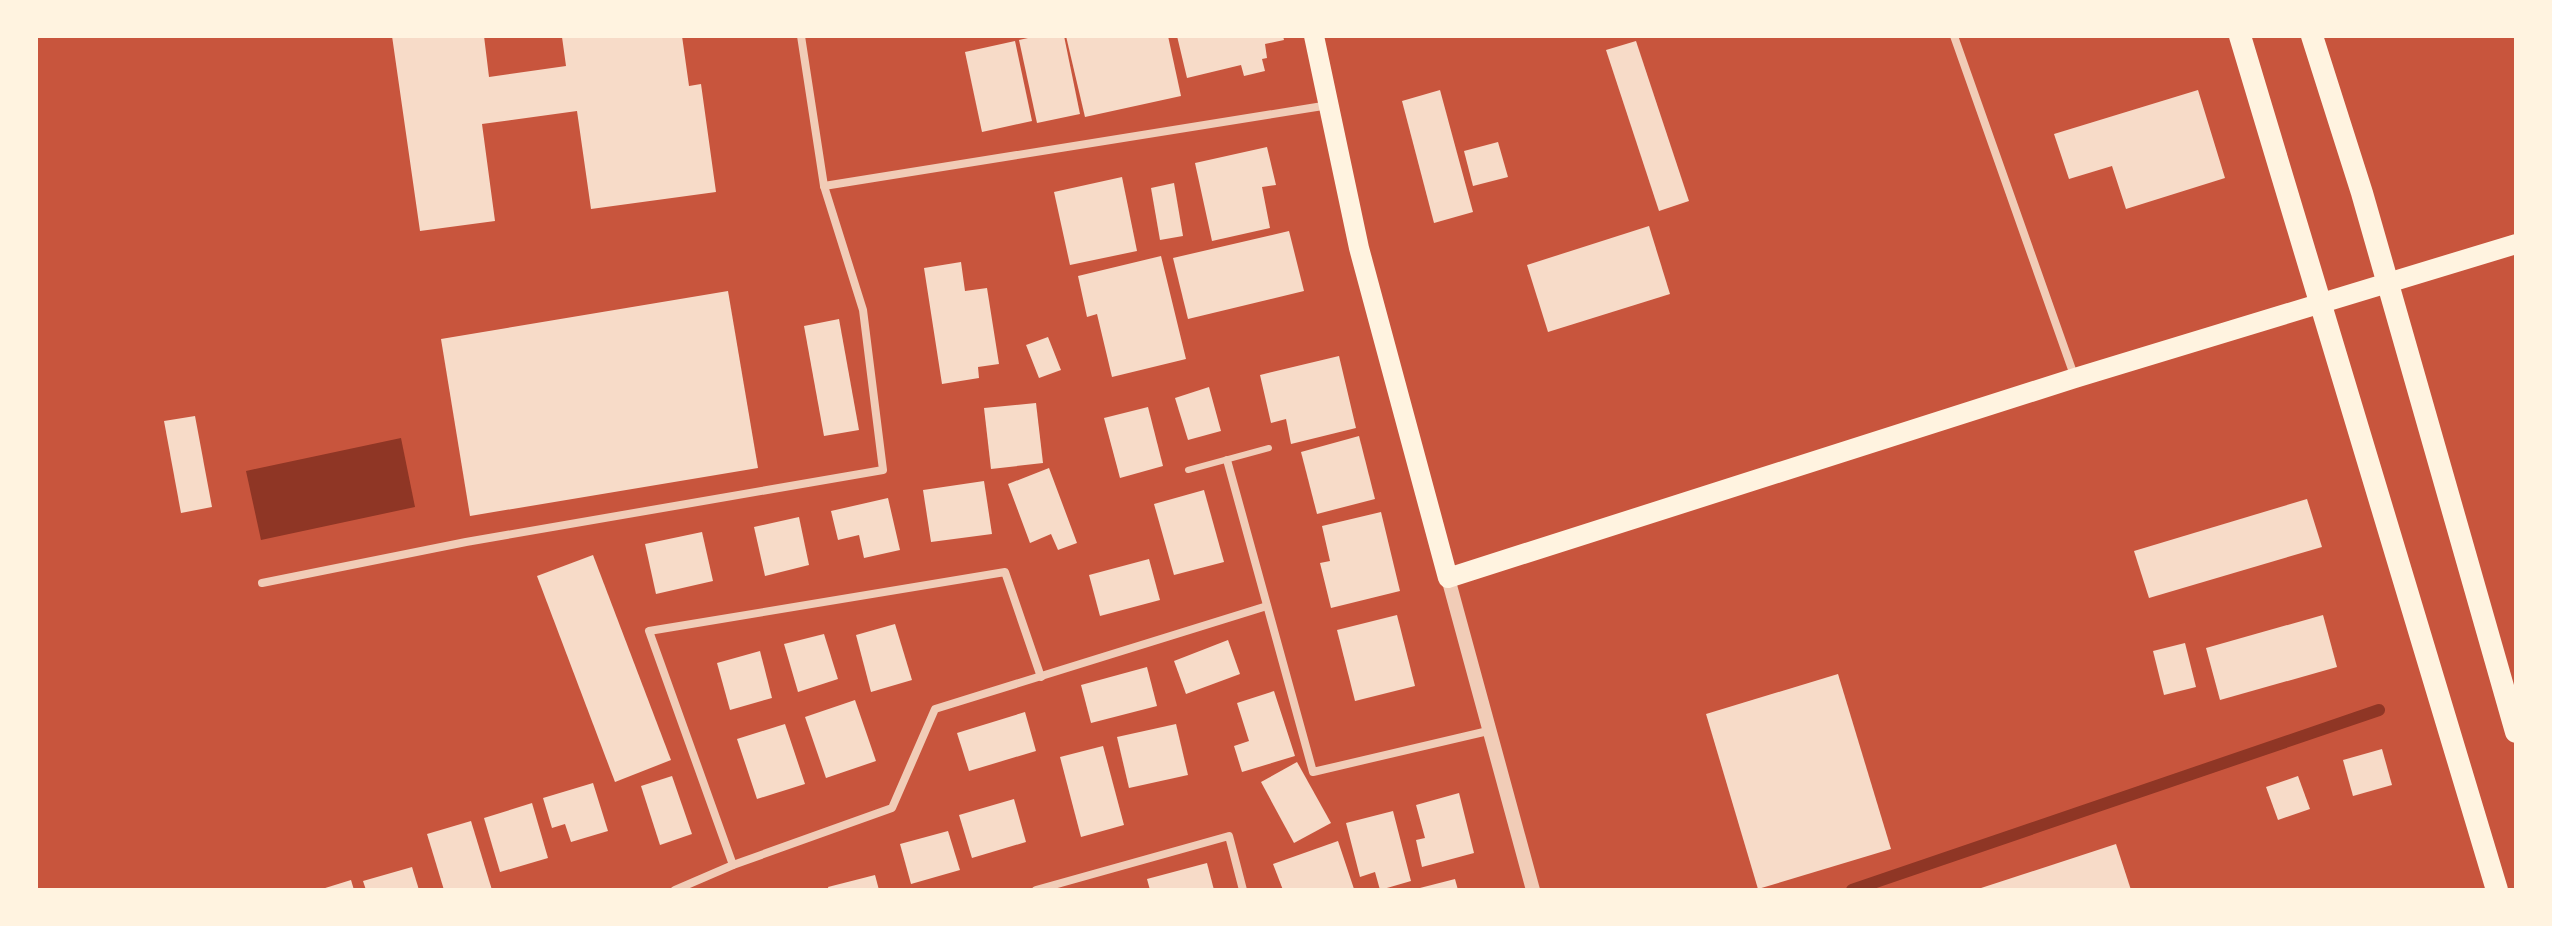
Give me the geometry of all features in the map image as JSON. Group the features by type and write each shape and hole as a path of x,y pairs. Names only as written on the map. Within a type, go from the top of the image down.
{"highway":[{"path":"2240,36 2497,890"},
{"path":"2312,36 2388,285 2516,732"}],"main road":[{"path":"1314,36 1359,248 1448,578 2075,378 2516,244"}],"street":[{"path":"262,583 466,542 883,470 863,310 824,186 801,36"},
{"path":"1954,36 2075,378"},
{"path":"824,186 1330,105"},
{"path":"1227,460 1313,772 1488,731"},
{"path":"733,865 649,631 1005,572 1041,677"},
{"path":"1448,578 1533,890"},
{"path":"675,890 733,865 892,808 935,709 1267,606"},
{"path":"1036,890 1229,836 1243,890"}],"lane":[{"path":"1188,470 1269,448"}],"shaded area":[{"path":"401,438 415,507 261,540 246,471"}],"building":[{"path":"392,36 484,36 489,77 566,66 562,37 682,36 689,86 701,84 716,192 591,209 577,111 482,124 495,221 420,231"},
{"path":"1064,36 1080,114 1037,123 1019,40"},
{"path":"1066,36 1168,36 1181,96 1085,117"},
{"path":"1177,36 1283,36 1284,40 1265,44 1267,58 1262,59 1265,71 1244,76 1241,65 1187,78"},
{"path":"1015,41 1032,121 982,132 965,52"},
{"path":"1636,41 1689,201 1659,211 1606,50"},
{"path":"1440,90 1473,212 1434,223 1402,101"},
{"path":"2198,90 2225,178 2126,209 2112,166 2069,179 2054,134"},
{"path":"1498,142 1508,177 1473,186 1464,151"},
{"path":"1267,147 1276,185 1262,187 1270,228 1212,241 1195,163"},
{"path":"1122,177 1137,251 1070,265 1054,192"},
{"path":"1174,183 1183,236 1160,240 1151,188"},
{"path":"1649,226 1670,294 1548,332 1527,265"},
{"path":"1289,231 1304,291 1188,319 1173,258"},
{"path":"1161,256 1186,359 1112,377 1097,314 1087,317 1078,276"},
{"path":"961,262 965,291 987,288 999,364 978,367 979,378 942,384 924,268"},
{"path":"728,291 758,468 470,516 441,339"},
{"path":"839,319 859,430 824,436 804,326"},
{"path":"1048,337 1061,370 1039,378 1026,345"},
{"path":"1339,356 1356,428 1291,444 1286,419 1271,423 1260,375"},
{"path":"1209,387 1221,431 1188,440 1175,398"},
{"path":"1036,403 1043,463 991,469 984,408"},
{"path":"1148,407 1163,466 1120,478 1104,418"},
{"path":"195,416 212,507 181,513 164,421"},
{"path":"1359,436 1375,499 1317,514 1301,452"},
{"path":"1049,468 1077,543 1058,550 1051,534 1030,543 1008,484"},
{"path":"984,481 992,534 931,542 923,490"},
{"path":"1204,490 1224,562 1174,575 1154,504"},
{"path":"888,498 900,550 864,558 859,535 838,540 831,511"},
{"path":"2307,499 2322,547 2149,598 2134,551"},
{"path":"1381,512 1400,591 1331,608 1320,563 1330,561 1322,526"},
{"path":"799,517 809,565 765,576 754,527"},
{"path":"702,532 713,581 656,594 645,544"},
{"path":"593,555 671,760 615,782 537,576"},
{"path":"1149,559 1160,600 1100,616 1089,575"},
{"path":"1397,615 1415,686 1355,701 1337,630"},
{"path":"2323,615 2337,667 2220,700 2206,648"},
{"path":"895,624 912,680 871,692 856,635"},
{"path":"824,634 838,679 798,692 784,644"},
{"path":"1228,640 1240,674 1186,694 1174,661"},
{"path":"2185,643 2196,687 2164,695 2153,651"},
{"path":"760,651 772,698 730,710 717,663"},
{"path":"1147,667 1157,706 1091,723 1081,685"},
{"path":"1838,674 1891,849 1758,889 1706,714"},
{"path":"1274,691 1295,756 1242,772 1234,746 1249,741 1237,703"},
{"path":"855,700 876,761 826,778 805,717"},
{"path":"1025,712 1036,751 969,771 957,733"},
{"path":"785,724 805,784 757,799 737,739"},
{"path":"1176,724 1188,775 1129,788 1117,737"},
{"path":"1103,746 1124,825 1081,837 1060,757"},
{"path":"2382,749 2392,785 2353,796 2343,760"},
{"path":"1297,762 1331,823 1294,843 1261,782"},
{"path":"672,776 692,834 660,845 641,786"},
{"path":"2298,776 2310,809 2278,820 2266,787"},
{"path":"593,783 608,831 571,842 565,824 552,828 543,798"},
{"path":"1459,793 1474,853 1422,867 1416,840 1425,838 1416,805"},
{"path":"1014,799 1026,842 972,858 959,815"},
{"path":"532,803 548,858 500,872 484,818"},
{"path":"1393,811 1411,881 1380,890 1375,872 1360,877 1346,823"},
{"path":"471,821 492,890 444,890 427,834"},
{"path":"948,831 960,870 911,884 900,844"},
{"path":"1338,841 1354,889 1283,890 1273,864"},
{"path":"2116,844 2131,890 1978,890 1978,889"},
{"path":"1207,863 1214,890 1150,890 1147,879"},
{"path":"412,867 419,890 366,890 363,881"},
{"path":"875,875 879,890 829,890 828,887"},
{"path":"1455,879 1458,890 1416,890 1416,889"},
{"path":"351,880 354,890 322,890 322,889"}],"waterway":[{"path":"1852,890 2379,710"}]}
